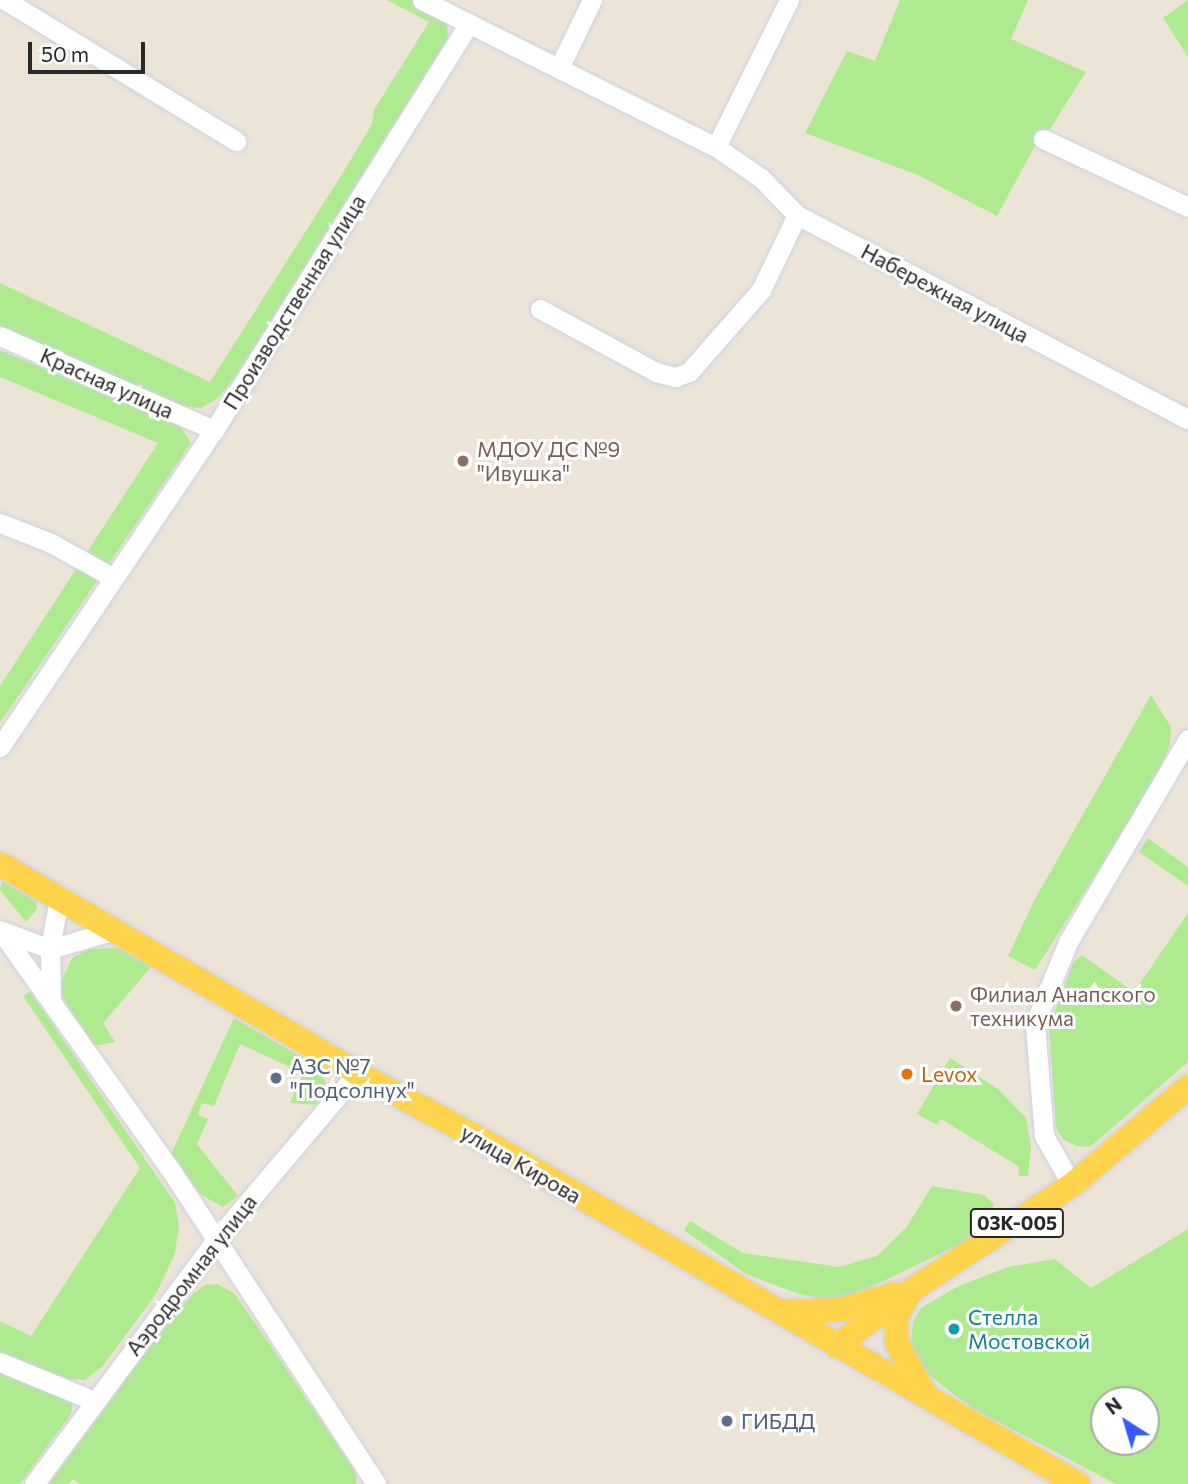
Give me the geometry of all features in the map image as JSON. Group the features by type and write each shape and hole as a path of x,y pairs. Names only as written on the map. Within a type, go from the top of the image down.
{"main road":[{"name":"улица Кирова","path":"0,864 357,1073 1078,1484"},
{"name":"03К-005","path":"836,1346 913,1289 1072,1185 1188,1087"},
{"name":"03К-005","path":"913,1289 897,1317 897,1344 927,1398"},
{"path":"778,1312 840,1311 913,1289"}],"street":[{"path":"5,0 236,141"},
{"name":"Набережная улица","path":"422,0 716,147 761,178 797,215 1188,419"},
{"path":"559,68 592,0"},
{"path":"716,147 789,0"},
{"name":"Производственная улица","path":"0,747 112,577 214,430 469,23"},
{"path":"1043,139 1188,207"},
{"path":"540,309 656,372 675,377 689,372 761,290 797,215"},
{"name":"Красная улица","path":"0,336 214,430"},
{"path":"0,523 51,543 112,577"},
{"path":"1072,1185 1044,1136 1035,1023 1068,942 1188,739"},
{"path":"51,996 50,949 59,897"},
{"path":"0,930 50,949 115,930"},
{"path":"0,930 51,996 376,1484"},
{"name":"Аэродромная улица","path":"34,1484 216,1240 357,1073"},
{"path":"0,1362 94,1401"}],"green space":[{"path":"387,0 412,0 431,9 447,24 448,38 236,376 218,398 201,408 180,406 0,328 0,283 210,382 344,171 372,124 374,110 429,22"},
{"path":"900,0 1028,0 1011,39 1086,72 1050,129 1042,133 997,216 918,175 805,133 847,51 875,61"},
{"path":"1188,0 1188,57 1163,18"},
{"path":"0,350 181,427 191,443 0,723 0,686 158,443 0,377"},
{"path":"1151,695 1171,727 1170,744 1158,776 1035,970 1008,956 1035,899"},
{"path":"1148,838 1188,867 1188,886 1139,852"},
{"path":"2,881 36,901 37,909 26,922 0,890"},
{"path":"1188,913 1188,1062 1090,1147 1076,1146 1063,1139 1056,1128 1049,1028 1073,963 1082,955 1134,992"},
{"path":"118,948 151,967 103,1023 115,1042 93,1046 58,989 72,958 89,949"},
{"path":"30,991 175,1203 179,1225 175,1253 156,1294 102,1367 85,1380 69,1379 0,1353 0,1321 31,1336 140,1168 23,996"},
{"path":"234,1018 315,1065 328,1086 316,1105 290,1103 303,1073 240,1044 214,1106 202,1103 198,1115 208,1119 197,1144 238,1196 223,1207 200,1194 171,1154"},
{"path":"950,1058 998,1089 1026,1118 1031,1146 1028,1176 1019,1176 1018,1166 941,1119 937,1125 917,1114"},
{"path":"932,1186 984,1195 994,1204 990,1220 961,1244 839,1302 799,1294 746,1274 684,1230 690,1221 743,1253 839,1267 877,1256 906,1228"},
{"path":"1188,1229 1188,1484 1116,1484 972,1408 926,1373 911,1344 913,1322 921,1308 957,1287 1008,1267 1055,1259 1091,1288"},
{"path":"217,1284 234,1293 357,1474 356,1484 80,1484 73,1479 69,1484 49,1484 167,1322 193,1294 205,1285"},
{"path":"0,1372 66,1395 73,1403 71,1414 20,1484 0,1484"}],"place":[{"name":"МДОУ ДС №9 \"Ивушка\"","path":"463,461"},
{"name":"Филиал Анапского техникума","path":"956,1006"},
{"name":"Levox","path":"907,1074"},
{"name":"АЗС №7 \"Подсолнух\"","path":"276,1078"},
{"name":"Стелла Мостовской","path":"954,1329"},
{"name":"ГИБДД","path":"727,1421"}]}
